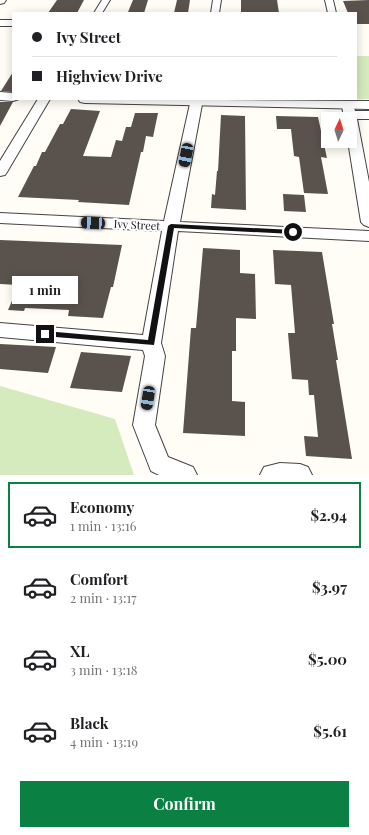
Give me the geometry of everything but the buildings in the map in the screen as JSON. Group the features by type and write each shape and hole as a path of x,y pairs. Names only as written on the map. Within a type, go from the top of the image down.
{"street":[{"path":"99,12 106,0"},
{"path":"215,12 217,0"},
{"path":"329,0 332,12"},
{"path":"0,23 12,23"},
{"path":"0,96 12,97"},
{"path":"0,172 43,100"},
{"path":"141,100 197,101 349,110 369,115"},
{"path":"185,475 159,464 144,425 155,356 151,343 171,226 197,101"},
{"path":"349,110 369,105"},
{"path":"349,110 369,222"},
{"name":"Ivy Street","path":"0,218 369,236"},
{"path":"0,330 151,343"},
{"path":"272,475 300,475"}],"green space":[{"path":"357,56 369,56 369,99 357,99"},
{"path":"0,386 115,419 134,475 0,475"}],"route":[{"path":"45,334 151,343 171,226 293,232"}]}
